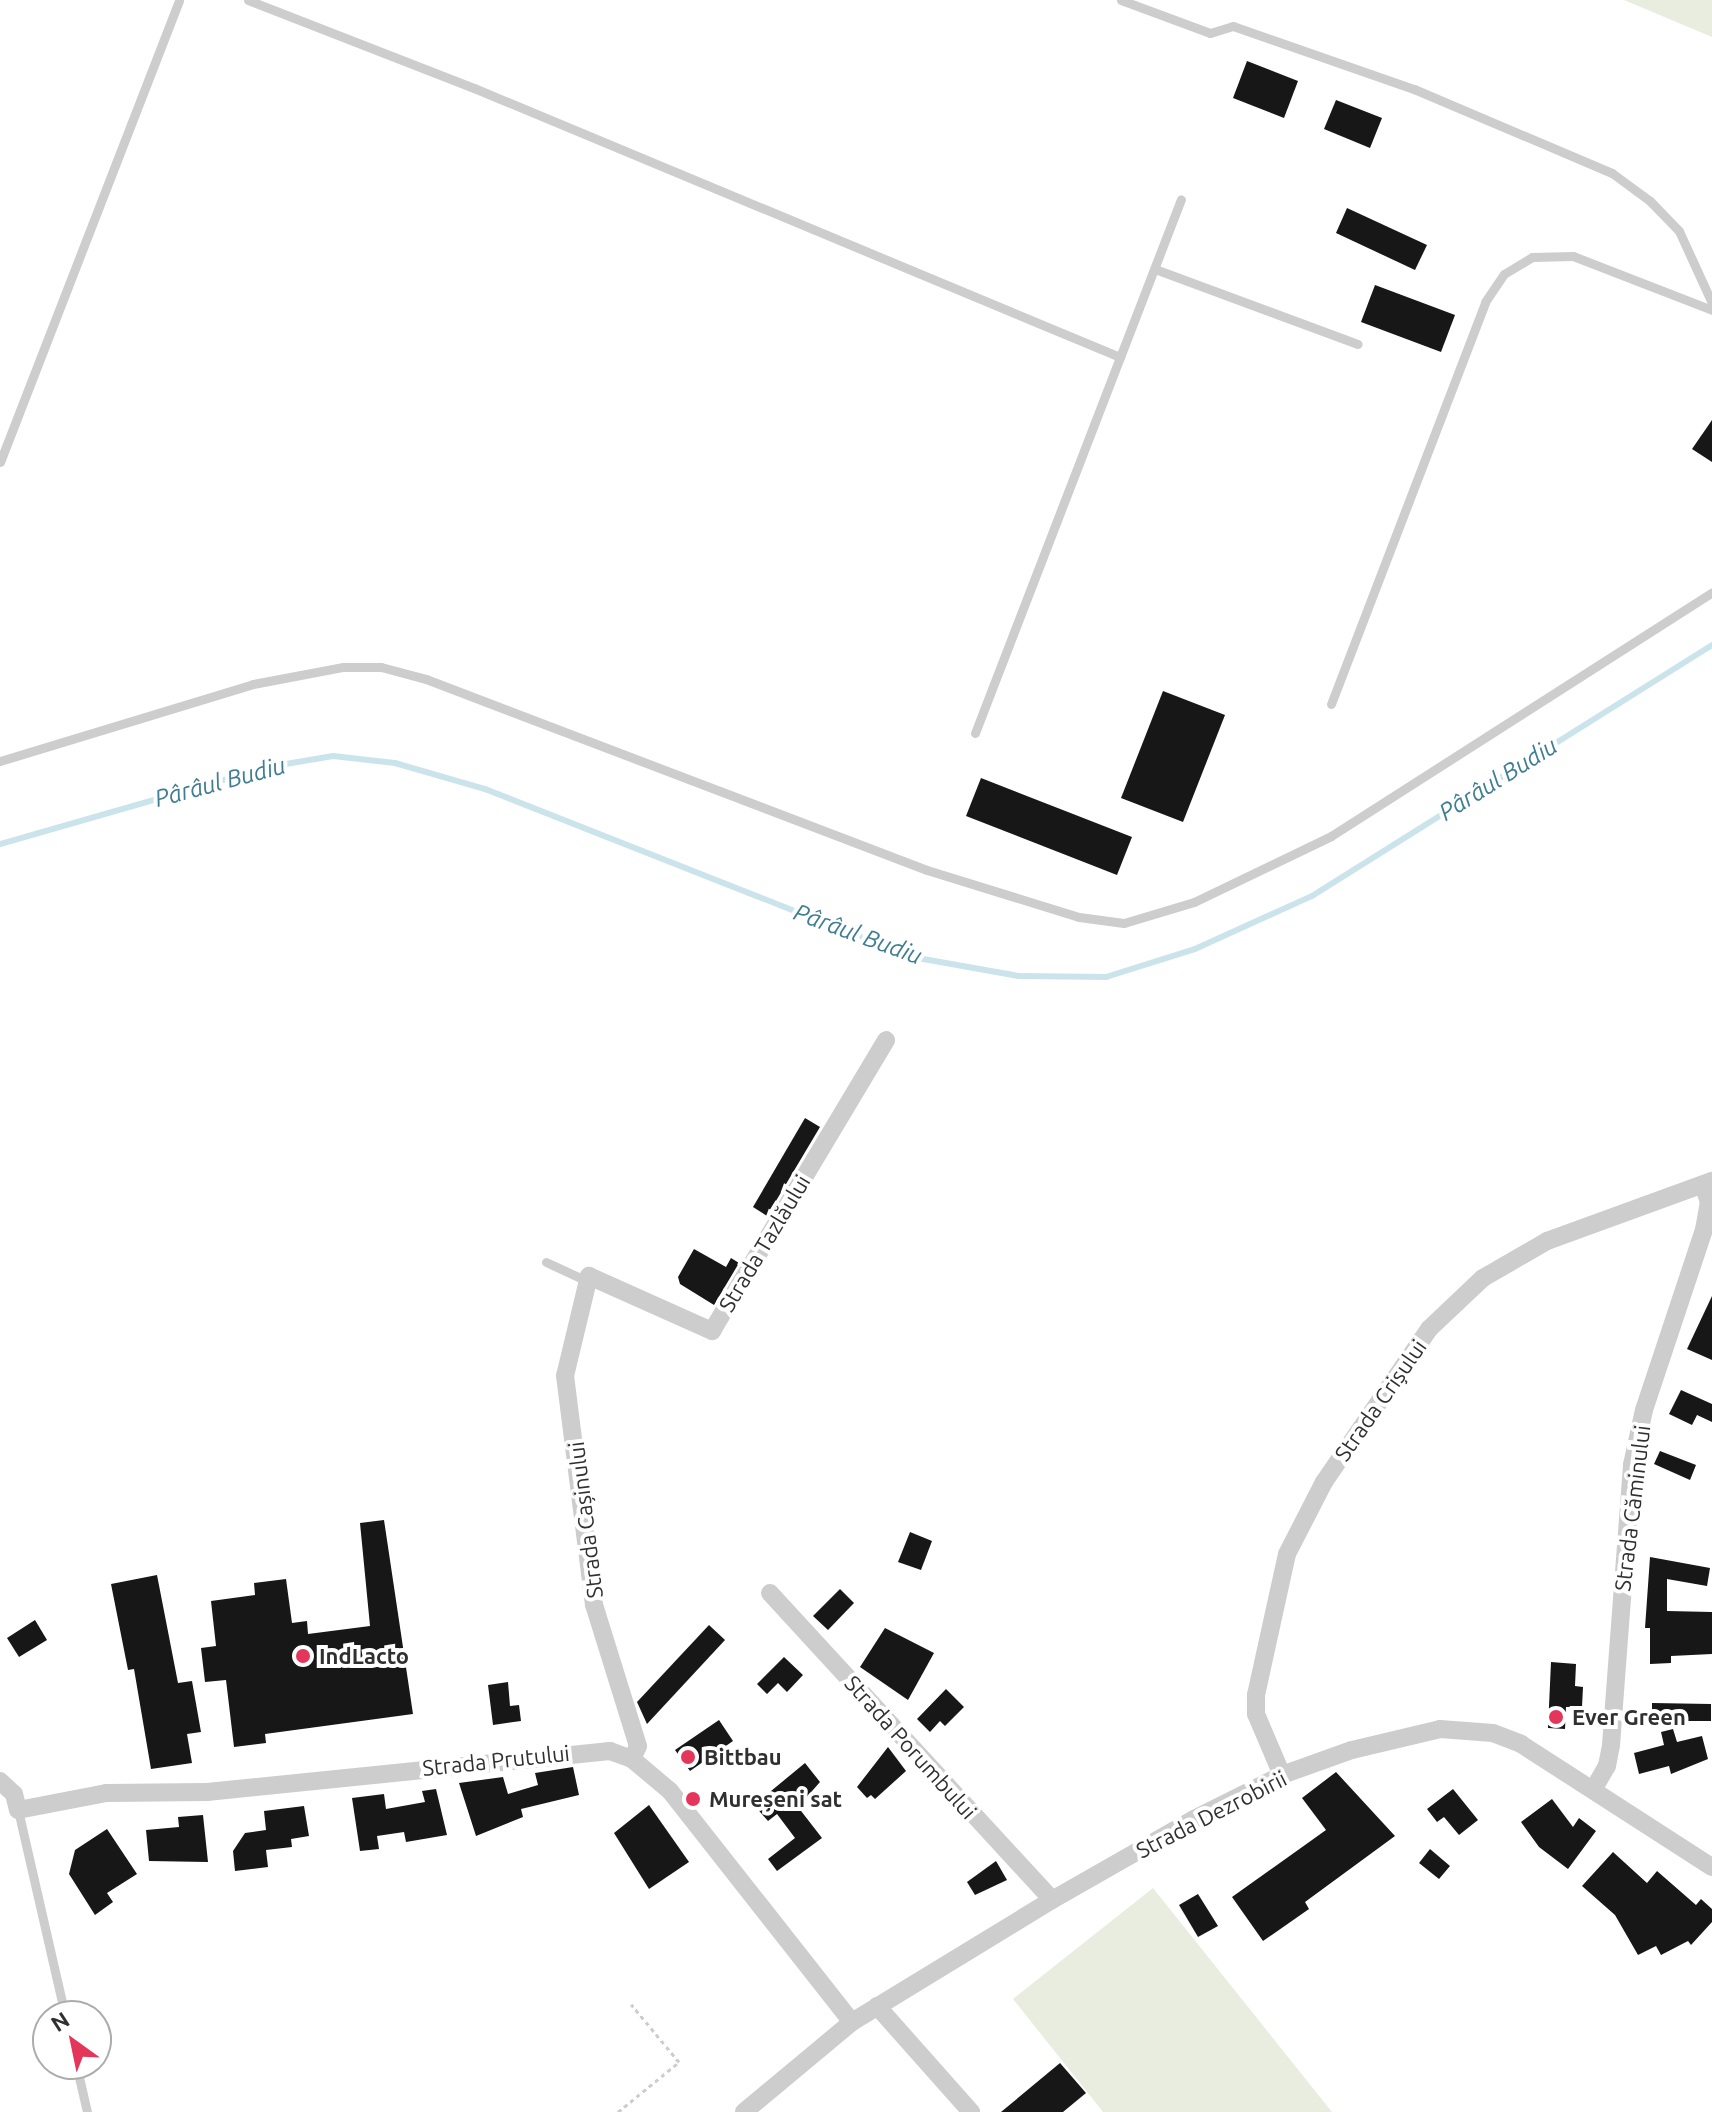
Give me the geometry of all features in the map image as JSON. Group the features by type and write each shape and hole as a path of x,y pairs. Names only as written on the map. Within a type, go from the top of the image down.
{"street":[{"name":"Strada Tazlăului","path":"588,1279 712,1331 886,1040"},
{"name":"Strada Crișului","path":"1282,1775 1256,1714 1256,1695 1287,1554 1324,1482 1429,1329 1483,1278 1547,1241 1708,1183"},
{"name":"Strada Căminului","path":"1593,1790 1607,1766 1611,1745 1632,1465 1644,1410 1704,1230 1709,1202 1708,1183"},
{"name":"Strada Cașinului","path":"588,1279 565,1376 594,1605 638,1746 632,1759"},
{"name":"Strada Porumbului","path":"770,1593 1052,1900"},
{"name":"Strada Dezrobirii","path":"744,2112 852,2022 1052,1900 1282,1775 1367,1746 1440,1729 1467,1730 1521,1744 1712,1867"},
{"name":"Strada Prutului","path":"18,1810 106,1793 207,1792 584,1750 610,1751 632,1759 670,1791 852,2022"},
{"path":"0,1781 14,1794 18,1810"},
{"path":"877,2006 971,2112"}],"lane":[{"path":"0,462 179,0"},
{"path":"248,0 489,94 1120,357"},
{"path":"1121,0 1210,33 1233,26 1400,84 1612,173 1650,201 1679,231 1712,303"},
{"path":"975,733 1181,199"},
{"path":"1331,704 1485,302 1504,274 1532,257 1573,256 1712,310"},
{"path":"1155,269 1358,344"},
{"path":"0,761 253,684 343,667 381,667 440,684 927,870 1079,917 1124,923 1194,902 1331,836 1712,592"},
{"path":"546,1262 588,1279"},
{"path":"18,1810 61,2000"},
{"path":"80,2080 87,2112"}],"path":[{"path":"618,2112 679,2062 631,2004"}],"shaded area":[{"path":"1624,0 1712,0 1712,37"},
{"path":"1153,1888 1332,2112 1103,2112 1013,1999"}],"building":[{"path":"1247,61 1298,81 1284,118 1233,98"},
{"path":"1336,100 1382,118 1370,148 1324,129"},
{"path":"1347,208 1427,245 1415,270 1336,233"},
{"path":"1375,285 1455,315 1441,352 1361,322"},
{"path":"1712,420 1712,462 1692,449"},
{"path":"1163,691 1225,715 1183,822 1121,798"},
{"path":"981,778 1132,837 1117,875 966,816"},
{"path":"805,1118 820,1127 767,1216 753,1207"},
{"path":"694,1249 726,1267 731,1258 739,1263 714,1305 680,1284 678,1277"},
{"path":"1712,1296 1712,1360 1687,1349"},
{"path":"1681,1390 1712,1404 1712,1422 1697,1415 1692,1425 1669,1414"},
{"path":"1660,1451 1696,1465 1690,1480 1654,1464"},
{"name":"IndLacto","path":"384,1520 413,1714 265,1734 266,1743 234,1747 226,1680 205,1682 201,1648 216,1646 211,1601 255,1595 254,1583 286,1579 292,1623 307,1621 308,1634 370,1626 360,1523"},
{"path":"910,1532 932,1541 921,1570 898,1562"},
{"path":"1650,1557 1710,1568 1707,1586 1667,1579 1667,1611 1712,1612 1712,1654 1671,1656 1671,1663 1650,1664 1650,1628 1645,1628"},
{"path":"157,1575 178,1683 192,1681 201,1732 187,1734 192,1763 151,1769 134,1669 128,1670 111,1584"},
{"path":"840,1589 854,1603 828,1630 813,1616"},
{"path":"35,1620 47,1640 19,1657 7,1638"},
{"path":"709,1625 725,1640 647,1724 637,1702"},
{"path":"885,1628 934,1653 908,1700 860,1667"},
{"path":"784,1657 803,1675 787,1692 778,1683 767,1694 757,1684"},
{"path":"1551,1662 1576,1664 1575,1686 1583,1687 1582,1707 1566,1707 1565,1729 1548,1728"},
{"path":"508,1682 510,1706 519,1705 521,1721 493,1725 488,1685"},
{"path":"946,1689 964,1707 945,1726 940,1721 930,1732 917,1719"},
{"path":"1652,1703 1711,1704 1711,1721 1652,1721"},
{"path":"719,1720 733,1741 690,1771 675,1750"},
{"path":"1673,1729 1677,1742 1702,1736 1708,1759 1671,1774 1669,1766 1639,1774 1634,1753 1664,1745 1661,1732"},
{"path":"888,1747 906,1771 875,1799 871,1795 867,1798 857,1787"},
{"path":"805,1763 820,1782 798,1807 822,1838 777,1871 768,1859 795,1838 777,1814 768,1821 754,1805"},
{"path":"573,1767 579,1795 521,1809 523,1817 476,1836 459,1783 503,1777 508,1794 538,1785 535,1773"},
{"path":"1336,1772 1395,1836 1305,1902 1309,1909 1263,1941 1232,1897 1326,1830 1302,1798"},
{"path":"436,1789 447,1835 406,1842 404,1832 377,1836 379,1849 360,1851 352,1798 384,1794 386,1809 425,1802 422,1791"},
{"path":"1453,1789 1478,1820 1459,1835 1444,1817 1437,1822 1427,1809"},
{"path":"1552,1799 1573,1827 1579,1818 1596,1831 1568,1869 1539,1847 1521,1822"},
{"path":"649,1805 689,1862 649,1889 614,1833"},
{"path":"304,1806 309,1836 291,1839 292,1847 266,1850 268,1867 235,1871 233,1851 245,1833 266,1830 264,1811"},
{"path":"203,1815 208,1862 149,1861 146,1830 179,1827 178,1817"},
{"path":"107,1829 137,1874 107,1893 113,1902 95,1915 69,1874 75,1850"},
{"path":"1430,1849 1450,1866 1439,1879 1419,1863"},
{"path":"1613,1852 1647,1883 1657,1871 1696,1905 1701,1899 1712,1909 1712,1922 1691,1945 1688,1941 1661,1955 1656,1946 1638,1955 1615,1915 1582,1886"},
{"path":"996,1861 1007,1880 975,1895 967,1882"},
{"path":"1198,1894 1218,1926 1198,1937 1179,1905"},
{"path":"1060,2063 1086,2093 1063,2112 1001,2112"}],"waterway":[{"name":"Pârâul Budiu","path":"0,844 268,767 333,756 395,763 485,789 912,957 1019,976 1106,977 1195,949 1312,896 1712,645"}],"place":[{"name":"IndLacto","path":"303,1656"},
{"name":"Ever Green","path":"1556,1717"},
{"name":"Bittbau","path":"688,1757"},
{"name":"Mureșeni sat","path":"693,1799"}]}
